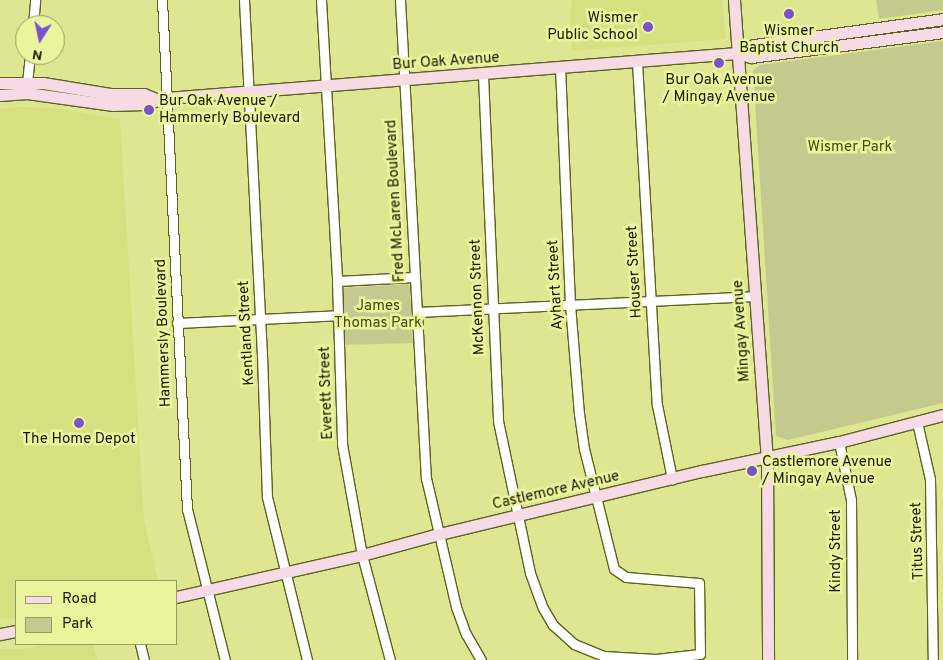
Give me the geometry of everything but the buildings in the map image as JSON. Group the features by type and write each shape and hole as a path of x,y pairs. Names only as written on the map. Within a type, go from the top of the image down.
{"street":[{"path":"34,15 35,0"},
{"name":"Hammersly Boulevard","path":"162,0 161,99 171,152 177,323 187,509 225,660"},
{"name":"Kentland Street","path":"244,0 267,497 307,660"},
{"name":"Everett Street","path":"321,0 337,281 342,444 349,492 362,555 390,660"},
{"name":"Fred McLaren Boulevard","path":"400,0 426,478 456,607 466,634 481,660"},
{"name":"Mingay Avenue","path":"734,0 767,457 768,660"},
{"name":"Bur Oak Avenue","path":"0,95 27,93 113,105 144,104 161,99 326,85 483,75 737,53 763,44 943,19"},
{"name":"Bur Oak Avenue","path":"737,53 750,57 943,32"},
{"name":"Houser Street","path":"637,62 657,405 672,479"},
{"path":"28,83 29,65"},
{"name":"Ayhart Street","path":"518,516 530,573 543,608 553,625 574,644 603,656 656,659 700,654 699,582 626,578 620,575 614,569 597,498 581,430 570,306 560,68"},
{"name":"McKennon Street","path":"483,75 498,421 518,516"},
{"name":"Bur Oak Avenue","path":"0,83 43,83 110,94 144,94 161,99"},
{"path":"337,281 414,277"},
{"path":"417,312 754,296"},
{"path":"177,323 338,315"},
{"name":"Castlemore Avenue","path":"178,597 286,573 439,534 767,457 839,442 943,416"},
{"name":"Titus Street","path":"917,422 930,479 933,660"},
{"name":"Kindy Street","path":"839,442 851,500 852,660"},
{"path":"140,645 144,660"}],"shaded area":[{"name":"Wismer Public School","path":"572,0 722,0 726,39 572,51 570,14"},
{"path":"21,107 56,108 120,119 144,520 158,580 15,580 15,619 0,618 0,109"},
{"path":"43,645 93,645 97,660 0,660 0,649 24,649"}],"green space":[{"path":"876,0 943,0 943,10 879,19"},
{"name":"Wismer Park","path":"943,41 943,403 788,440 776,436 753,70 760,65"},
{"name":"James Thomas Park","path":"408,284 410,287 413,343 345,345 342,295 344,288"}],"place":[{"name":"Wismer Baptist Church","path":"789,14"},
{"name":"Wismer Public School","path":"648,27"},
{"name":"Bur Oak Avenue / Mingay Avenue","path":"719,63"},
{"name":"Bur Oak Avenue / Hammerly Boulevard","path":"149,110"},
{"name":"The Home Depot","path":"79,423"},
{"name":"Castlemore Avenue / Mingay Avenue","path":"752,471"}]}
